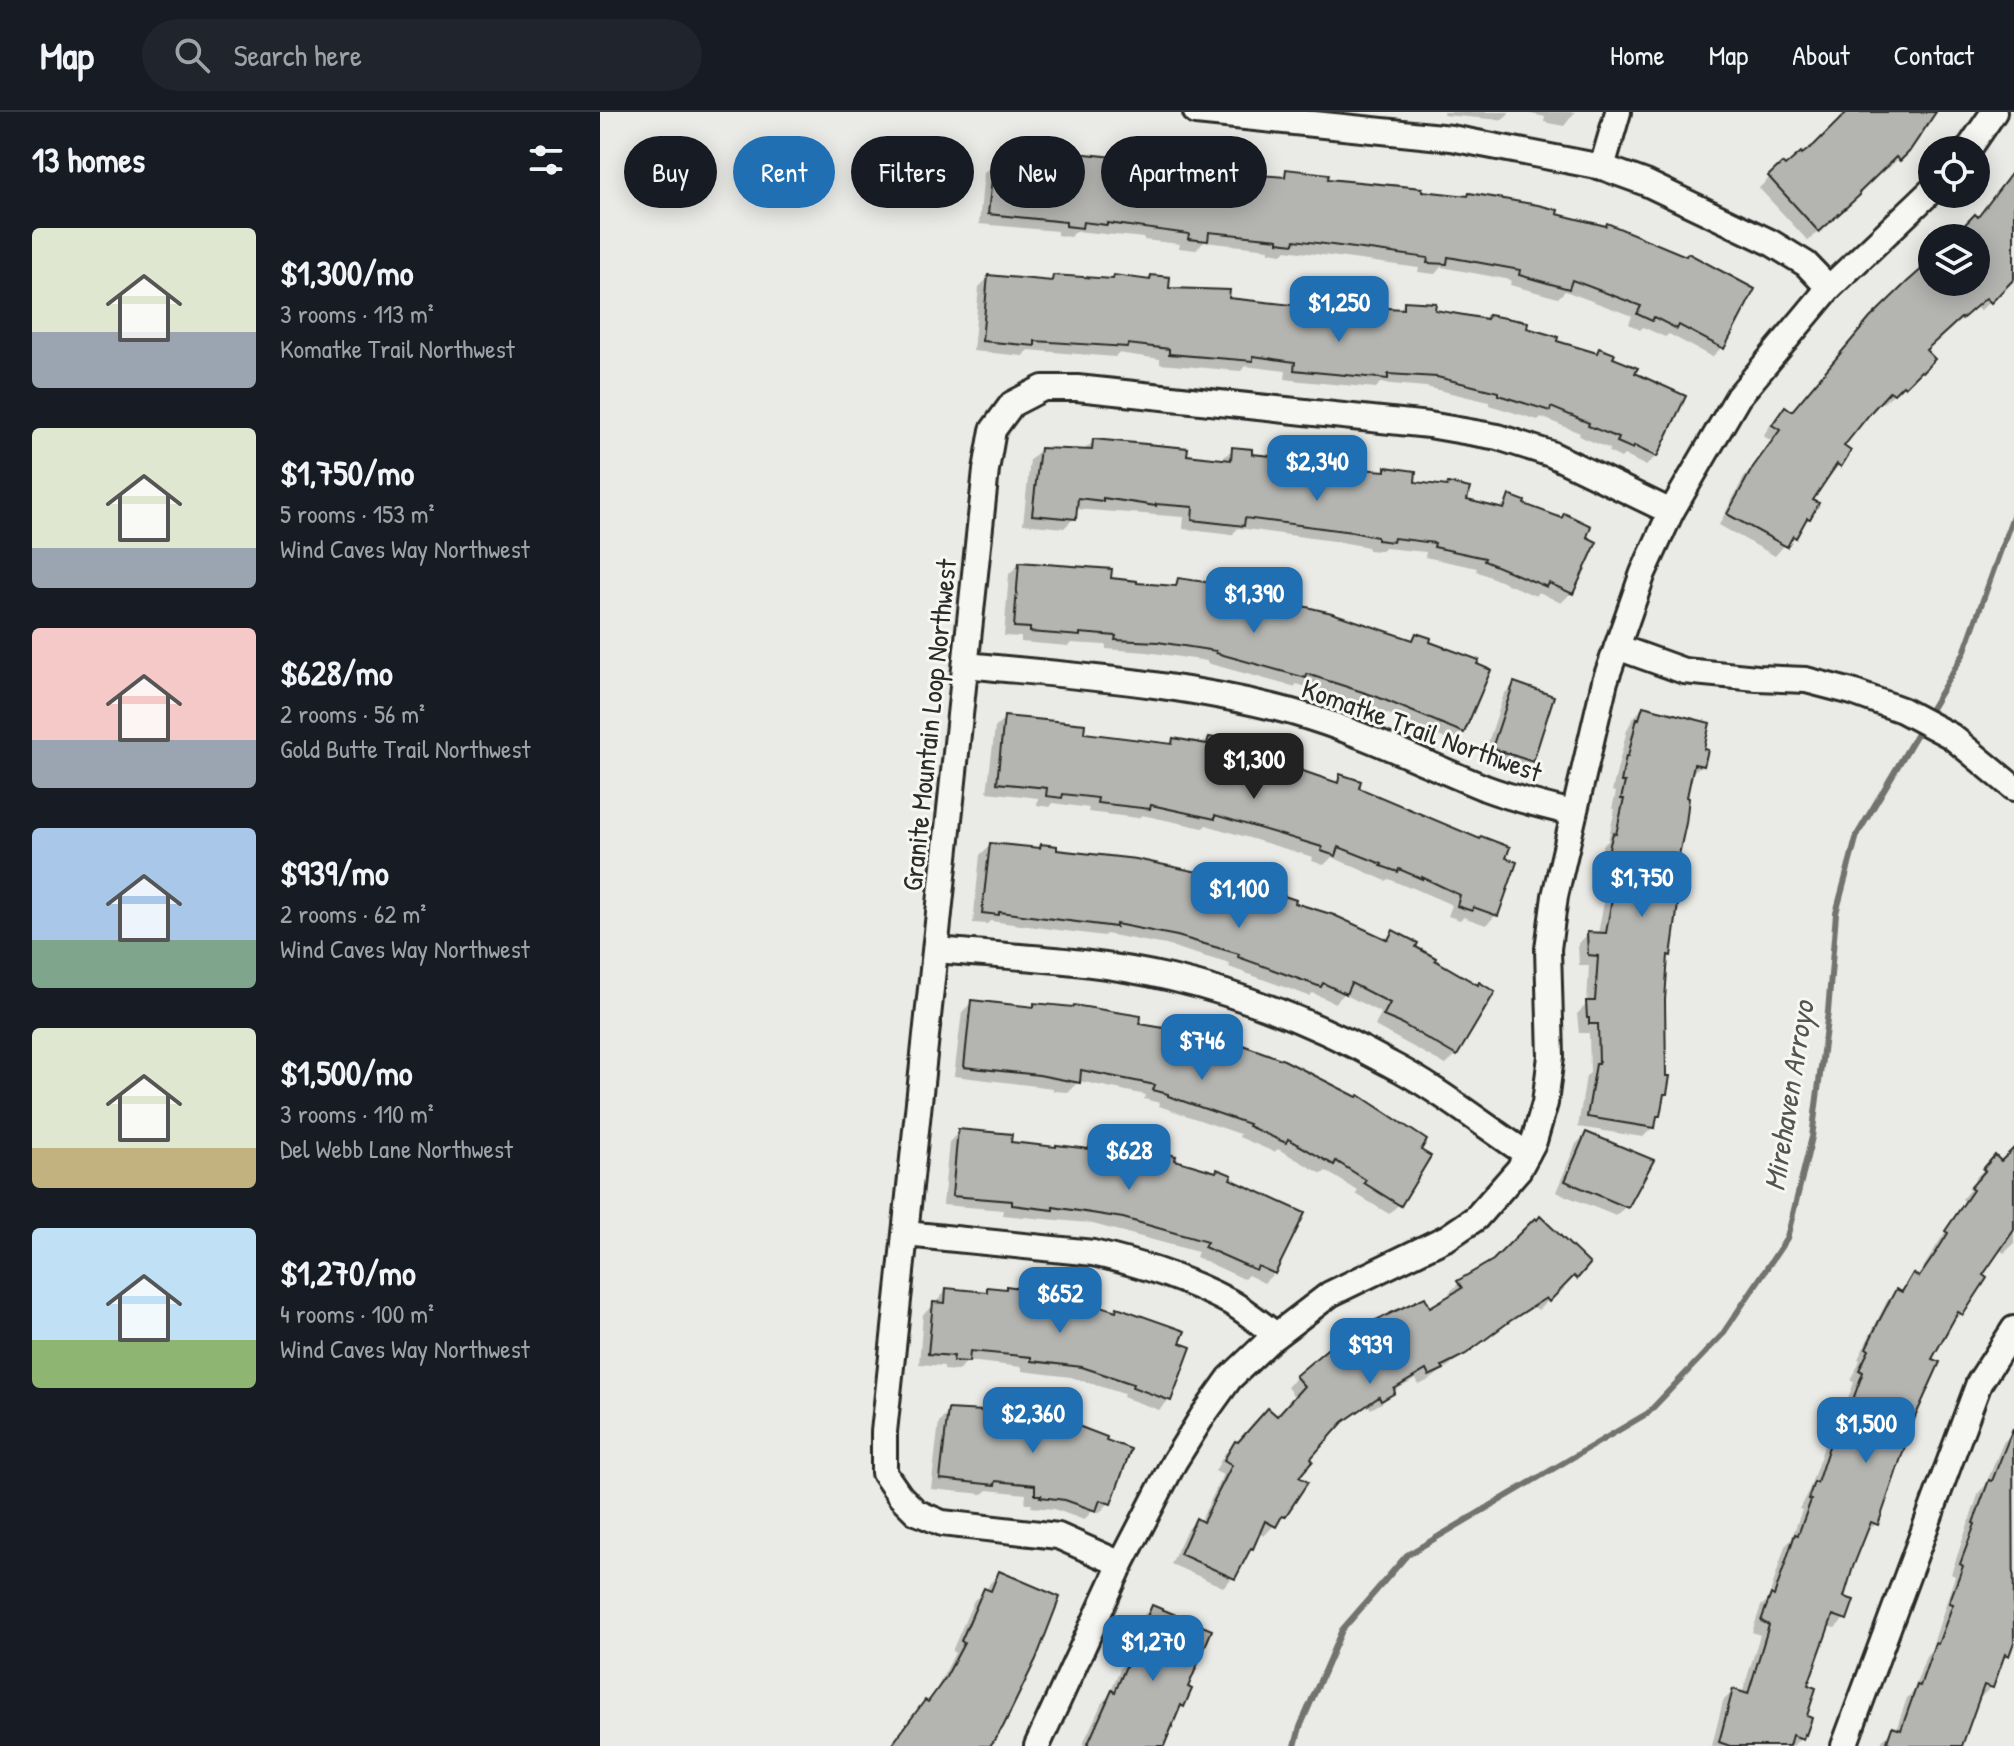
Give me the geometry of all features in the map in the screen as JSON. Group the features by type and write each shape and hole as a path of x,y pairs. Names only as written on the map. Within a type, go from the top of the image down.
{"street":[{"path":"1196,112 1451,138 1602,167 1646,183 1770,242 1806,264 1829,288"},
{"path":"1602,167 1618,112"},
{"path":"1978,136 1994,112"},
{"path":"1037,1746 1121,1564 1202,1417 1230,1378 1276,1335 1330,1294 1448,1237 1476,1218 1519,1169 1545,1103 1551,1056 1548,949 1555,896 1605,681 1643,573 1671,512 1738,397 1829,288 1918,203"},
{"name":"Granite Mountain Loop Northwest","path":"1121,1564 1058,1536 942,1523 916,1512 884,1473 884,1432 986,470 993,430 1012,404 1043,388 1077,388 1414,423 1498,437 1551,454 1671,512"},
{"path":"1617,647 1684,671 1806,680 1852,692 1902,710 1951,736 2014,788"},
{"name":"Komatke Trail Northwest","path":"966,665 1133,681 1183,688 1264,706 1369,738 1487,788 1573,813"},
{"path":"936,950 1122,969 1171,978 1262,1005 1315,1025 1394,1065 1527,1154"},
{"path":"906,1234 1093,1253 1124,1260 1171,1275 1232,1303 1276,1335"},
{"path":"1844,1746 1979,1383 2014,1329"}],"building":[{"path":"1847,112 1936,112 1909,152 1900,161 1896,157 1819,232 1768,176 1782,163 1785,166 1814,145"},
{"path":"1085,154 1101,156 1101,208 1267,208 1267,175 1285,177 1286,169 1329,174 1328,179 1468,196 1469,193 1558,210 1557,214 1606,226 1607,223 1686,256 1688,253 1755,289 1724,349 1679,325 1677,329 1654,317 1652,321 1637,314 1641,306 1572,280 1569,289 1519,275 1520,270 1448,257 1447,264 1427,263 1428,258 1295,240 1294,244 1278,242 1278,239 1209,232 1208,241 1188,239 1189,234 1107,223 1083,222 1082,228 1066,226 1066,222 988,214 990,196 990,208 1085,208"},
{"path":"2014,170 2014,279 1991,303 1986,298 1926,350 1935,359 1905,387 1903,385 1894,394 1890,391 1872,411 1844,446 1851,451 1841,467 1837,464 1813,500 1819,503 1787,547 1727,514 1753,467 1780,430 1772,425 1785,406 1792,411 1870,318 1918,272 1918,296 1990,296 1990,224 1965,224 1975,214 1978,217 1985,208 1990,208 1990,201"},
{"path":"988,275 1052,281 1053,275 1113,279 1114,275 1150,280 1151,275 1170,277 1169,288 1230,290 1229,298 1301,306 1302,300 1351,306 1351,301 1368,303 1367,307 1404,309 1404,301 1436,303 1435,310 1528,322 1527,328 1558,337 1557,341 1597,353 1599,348 1615,354 1613,358 1638,368 1635,373 1686,396 1657,457 1617,442 1619,438 1551,407 1550,411 1498,395 1498,392 1437,377 1388,374 1388,379 1294,370 1295,362 1253,356 1253,361 1169,354 1169,349 1128,344 1127,347 1035,341 1035,346 982,341"},
{"path":"1093,439 1188,448 1187,455 1231,460 1232,447 1252,449 1252,454 1291,458 1300,461 1300,464 1416,471 1415,482 1447,486 1448,483 1470,488 1467,500 1504,509 1509,495 1562,518 1564,513 1591,526 1587,537 1597,542 1573,594 1549,583 1547,587 1484,561 1485,558 1434,547 1435,543 1394,538 1393,542 1377,540 1377,537 1352,532 1245,518 1244,526 1192,520 1193,507 1078,498 1076,519 1032,515 1040,448 1092,450"},
{"path":"1019,562 1112,569 1111,578 1137,583 1176,586 1178,578 1219,584 1332,613 1413,640 1416,633 1431,638 1430,642 1479,660 1477,664 1491,670 1464,733 1375,696 1307,674 1306,678 1216,651 1158,642 1115,640 1116,636 1030,632 1030,628 1014,627"},
{"path":"1514,682 1554,696 1533,762 1492,748"},
{"path":"1643,706 1710,723 1704,766 1694,764 1675,873 1680,874 1675,897 1679,897 1671,956 1668,955 1665,1000 1666,1076 1670,1076 1655,1128 1587,1117 1596,1064 1599,1064 1598,1024 1589,1024 1586,1001 1595,1001 1598,956 1588,955 1587,932 1606,933 1615,882 1601,879 1624,799 1621,799 1625,782 1621,782 1626,756"},
{"path":"1004,716 1085,724 1084,733 1172,744 1173,738 1207,744 1209,737 1229,741 1227,752 1273,766 1277,753 1297,759 1294,768 1338,783 1340,774 1361,781 1359,788 1480,839 1481,836 1510,847 1506,858 1517,862 1498,916 1473,907 1472,911 1457,906 1460,895 1422,877 1381,866 1339,847 1336,856 1321,851 1322,847 1215,815 1215,819 1151,805 1150,809 1097,803 1098,798 1063,794 1062,798 1046,796 1047,788 997,783"},
{"path":"990,843 1040,848 1041,844 1057,846 1057,850 1136,859 1231,879 1252,882 1253,878 1271,884 1269,891 1296,900 1295,903 1334,915 1388,940 1393,930 1418,943 1416,947 1435,960 1495,992 1457,1056 1383,1016 1390,1003 1351,983 1346,994 1323,983 1321,987 1238,957 1239,954 1177,936 1116,924 1116,927 999,912 999,915 982,913"},
{"path":"971,1000 1034,1007 1034,1003 1074,1005 1141,1016 1140,1024 1170,1029 1171,1024 1209,1033 1284,1060 1357,1097 1359,1095 1427,1140 1421,1150 1431,1156 1401,1206 1336,1161 1334,1165 1288,1139 1286,1143 1249,1124 1153,1090 1155,1085 1081,1070 1080,1083 964,1067"},
{"path":"958,1129 1012,1134 1011,1142 1056,1147 1089,1149 1090,1142 1125,1149 1125,1145 1150,1149 1176,1156 1175,1160 1232,1175 1230,1179 1305,1213 1275,1274 1258,1266 1256,1270 1204,1247 1207,1242 1123,1218 1053,1207 1053,1210 1012,1205 1012,1201 952,1196"},
{"path":"1586,1132 1654,1160 1628,1208 1565,1181"},
{"path":"2014,1148 2014,1230 1983,1275 1987,1278 1963,1315 1958,1312 1932,1359 1940,1362 1915,1417 1878,1525 1871,1522 1853,1567 1844,1597 1854,1600 1847,1620 1833,1615 1808,1685 1816,1688 1807,1716 1812,1718 1806,1735 1803,1739 1792,1735 1789,1746 1730,1746 1719,1742 1733,1689 1748,1694 1769,1625 1761,1621 1771,1594 1774,1596 1795,1534 1798,1535 1840,1413 1847,1416 1863,1372 1859,1370 1869,1350 1866,1348 1879,1321 1896,1289 1902,1292 1913,1273 1919,1277 1937,1251 1948,1233 1945,1231 1973,1190 1970,1188 1985,1171 1983,1169 1995,1155 2001,1161"},
{"path":"1540,1216 1590,1264 1577,1279 1574,1276 1549,1302 1546,1298 1466,1354 1442,1366 1444,1369 1429,1376 1426,1370 1394,1389 1395,1393 1381,1401 1379,1397 1343,1422 1311,1458 1313,1461 1299,1477 1308,1482 1285,1517 1282,1516 1276,1527 1265,1521 1235,1579 1180,1554 1196,1518 1203,1522 1232,1465 1224,1460 1235,1441 1238,1442 1268,1408 1277,1416 1304,1386 1295,1376 1333,1344 1372,1322 1425,1297 1430,1307 1462,1288 1457,1281 1493,1260"},
{"path":"1006,1286 1056,1293 1056,1297 1082,1300 1116,1311 1117,1307 1185,1331 1180,1343 1191,1347 1171,1401 1082,1367 1031,1361 1031,1357 970,1351 969,1362 953,1361 954,1356 928,1354 933,1302 945,1303 946,1288 987,1292 987,1287 1006,1289"},
{"path":"985,1407 1046,1415 1066,1414 1065,1421 1131,1449 1111,1504 1100,1500 1096,1511 1065,1500 1035,1495 1035,1485 996,1481 995,1485 940,1479 948,1409 984,1411"},
{"path":"2013,1428 2014,1642 2009,1656 2005,1654 1993,1688 1984,1685 1962,1746 1896,1746 1887,1742 1892,1727 1901,1730 1935,1643 1938,1644 1953,1604 1949,1603 1963,1566 1960,1564 1973,1523"},
{"path":"999,1571 1060,1597 1036,1659 1003,1727 990,1746 891,1746 946,1677 964,1643 961,1641 984,1588 991,1591"},
{"path":"1152,1605 1212,1630 1188,1687 1192,1689 1184,1707 1181,1705 1164,1746 1087,1746 1112,1690 1115,1692"}],"waterway":[{"name":"Mirehaven Arroyo","path":"1926,717 1964,653 2014,513"},
{"name":"Mirehaven Arroyo","path":"1295,1746 1300,1727 1342,1630 1407,1555 1648,1413 1722,1335 1787,1238 1812,1137 1828,1012 1836,913 1857,835 1921,727"}]}
